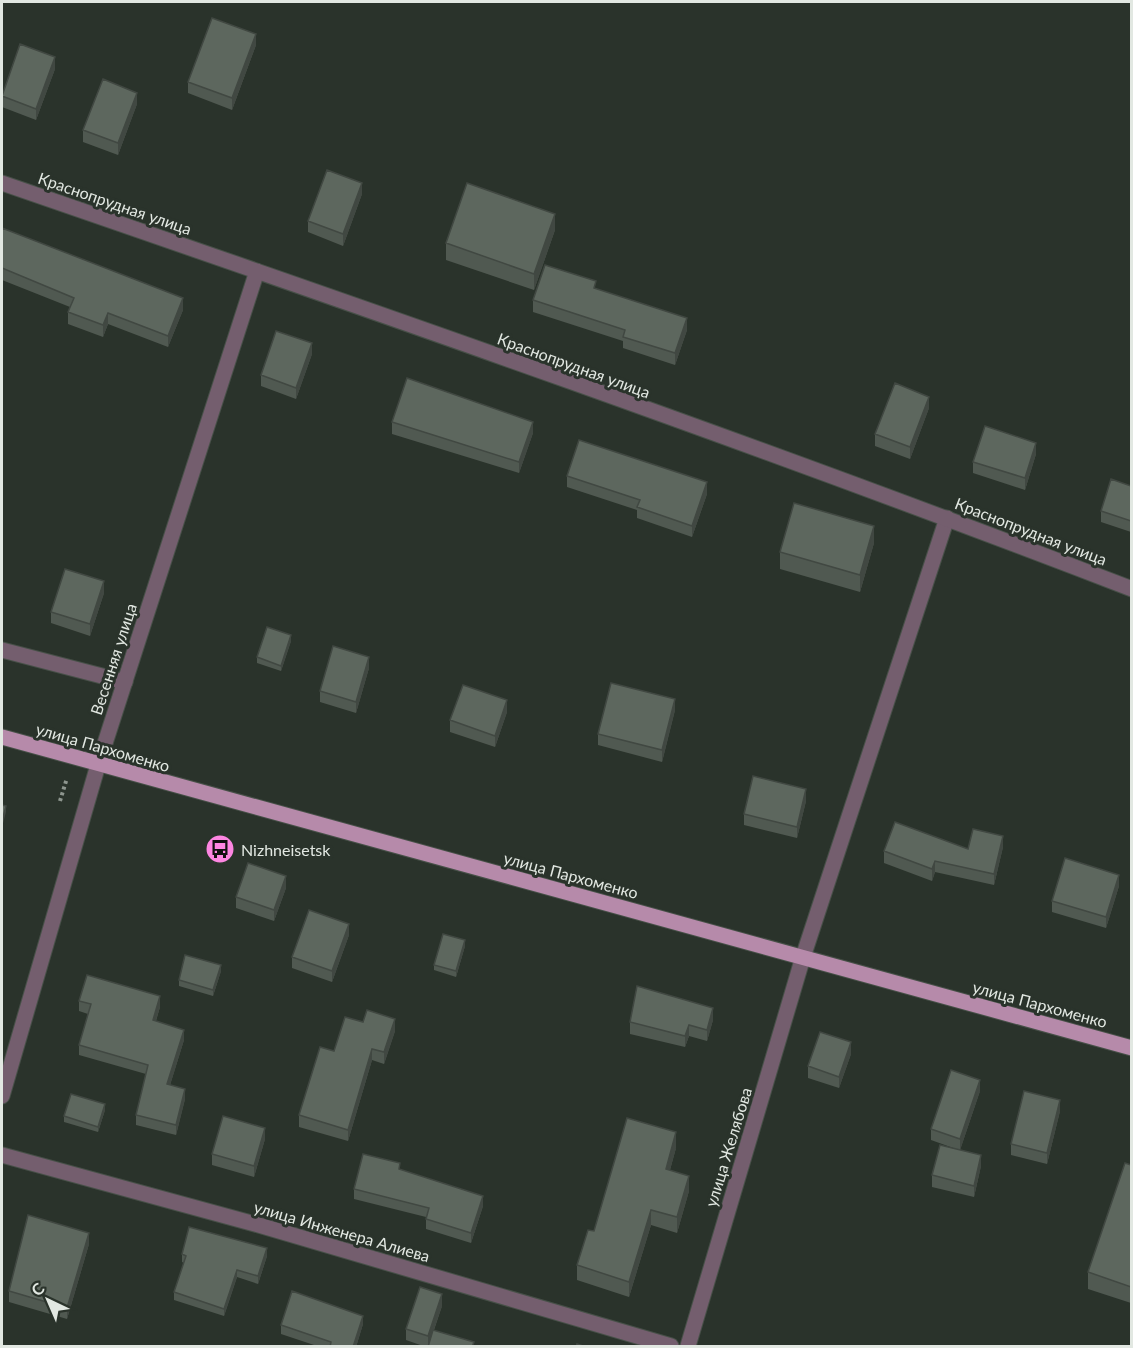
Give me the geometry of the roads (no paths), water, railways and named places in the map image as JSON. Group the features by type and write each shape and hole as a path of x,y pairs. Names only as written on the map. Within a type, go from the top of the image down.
{"main road":[{"name":"улица Пархоменко","path":"2,737 1131,1048"}],"street":[{"name":"Краснопрудная улица","path":"2,183 257,271 947,518 1131,589"},
{"name":"Весенняя улица","path":"2,1096 98,765 257,271"},
{"name":"улица Желябова","path":"688,1347 803,957 947,518"},
{"path":"2,650 124,682"},
{"name":"улица Инженера Алиева","path":"2,1155 255,1224 671,1347"}],"place":[{"name":"Nizhneisetsk","path":"220,849"}]}
